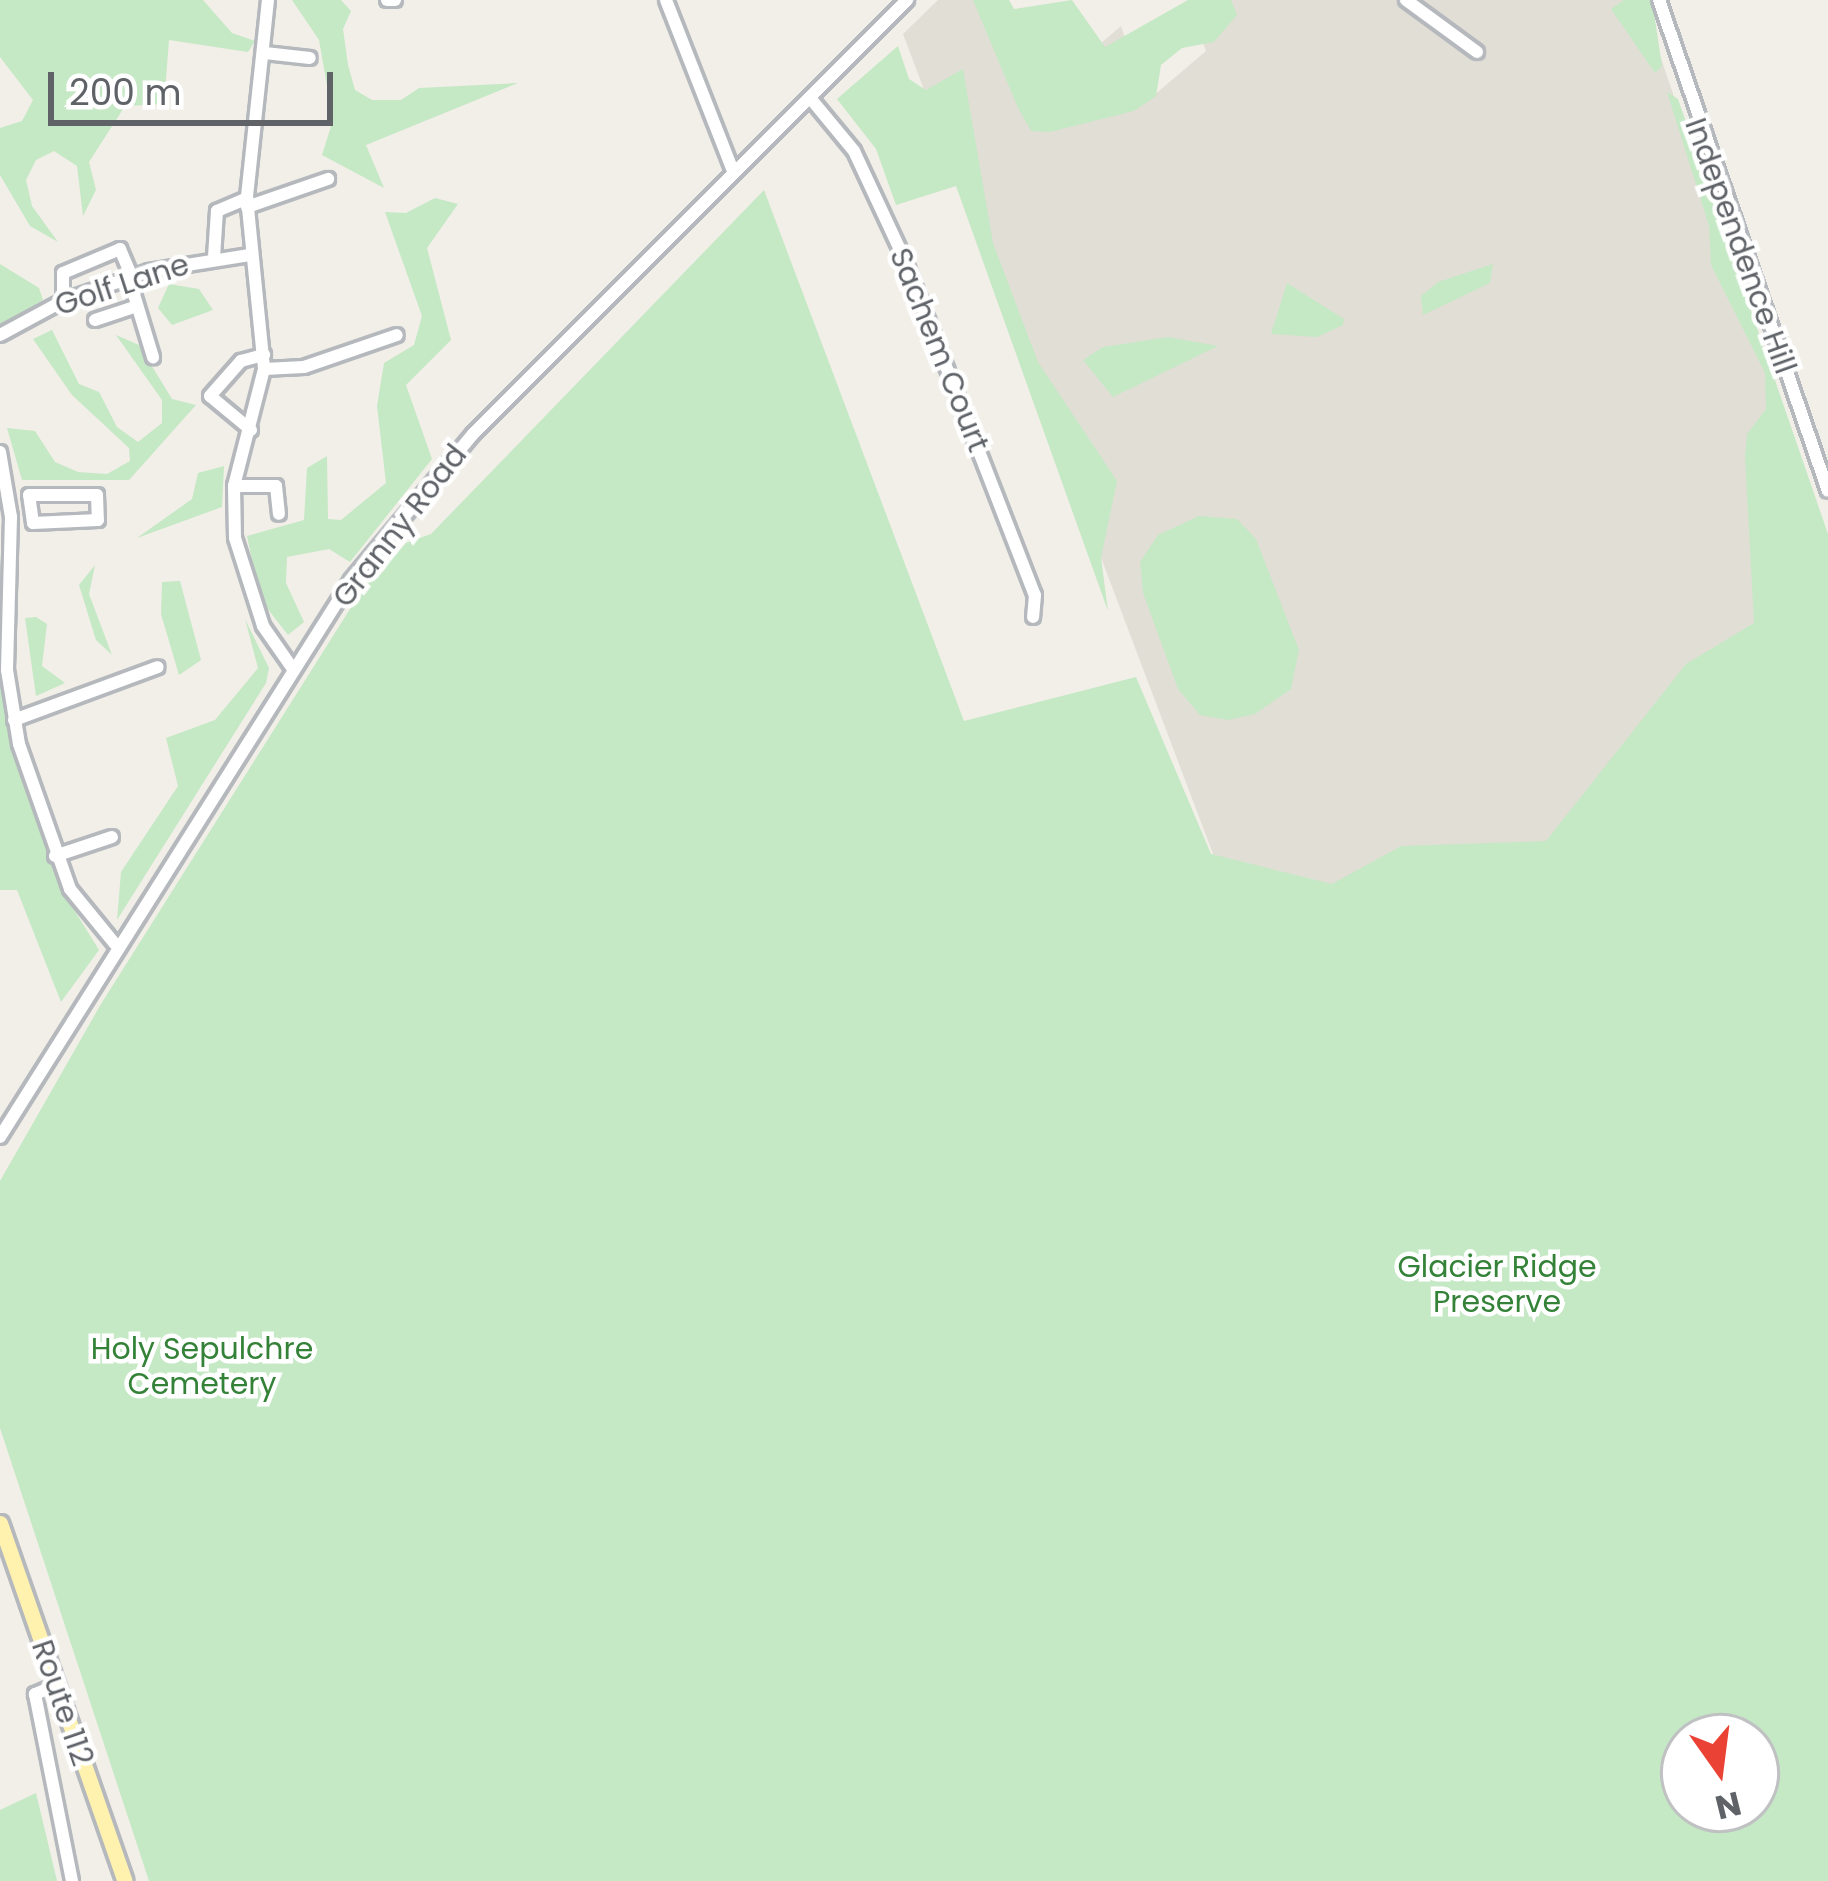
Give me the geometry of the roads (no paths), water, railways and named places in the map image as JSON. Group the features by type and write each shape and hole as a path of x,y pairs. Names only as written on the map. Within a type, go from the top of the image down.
{"main road":[{"name":"Route 112","path":"0,1523 5,1552 125,1881"}],"street":[{"path":"268,0 247,202 264,362 235,486 245,585 293,669"},
{"path":"666,0 733,171"},
{"name":"Granny Road","path":"0,1137 116,944 351,580 473,434 907,0"},
{"path":"1406,0 1478,52"},
{"name":"Independence Hill","path":"1658,0 1828,491"},
{"path":"265,52 310,58"},
{"name":"Sachem Court","path":"811,99 854,151 904,258 1035,595 1033,616"},
{"path":"214,257 217,212 328,178"},
{"path":"63,301 63,273 120,249 153,357"},
{"name":"Golf Lane","path":"0,335 63,301 130,278 214,257 250,255"},
{"path":"95,320 137,306"},
{"path":"250,430 210,396 241,361 304,368 397,335"},
{"path":"0,452 10,494 2,598 14,720 55,856 70,889 116,944"},
{"path":"235,486 276,486 279,514"},
{"path":"10,494 97,495 98,520 33,523 29,495"},
{"path":"14,720 158,667"},
{"path":"55,856 112,837"},
{"path":"54,1686 35,1694 72,1881"}],"park label":[{"name":"Glacier Ridge Preserve","path":"1497,1284"},
{"name":"Holy Sepulchre Cemetery","path":"202,1366"}]}
